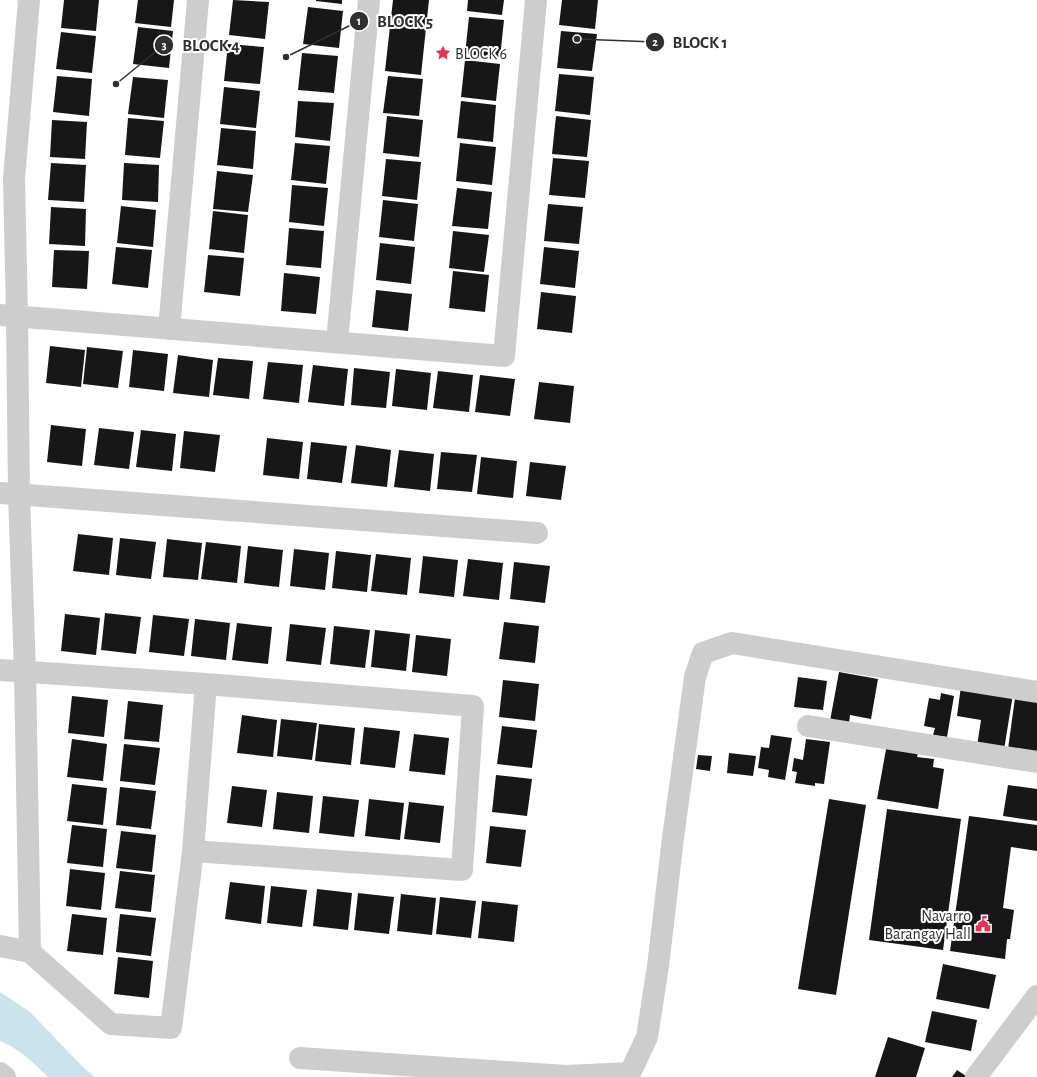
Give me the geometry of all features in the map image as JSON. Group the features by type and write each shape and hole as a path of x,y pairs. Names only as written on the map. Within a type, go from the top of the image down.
{"street":[{"path":"29,0 14,179 9,316 9,494 25,672 30,952"},
{"path":"169,329 198,0"},
{"path":"337,342 369,0"},
{"path":"9,316 504,356 536,0"},
{"path":"9,494 537,533"},
{"path":"300,1058 566,1076 630,1073 647,1037 658,966 673,838 695,677 703,653 732,643 1037,692"},
{"path":"0,670 206,684 473,706 462,870 193,852"},
{"path":"0,946 30,952 111,1024 171,1028 193,852 206,684"},
{"path":"808,726 1037,762"},
{"path":"976,1077 1037,996"},
{"path":"0,1073 5,1077"}],"water":[{"path":"0,992 30,1012 82,1066 95,1077 48,1077 19,1052 0,1041"}],"building":[{"path":"64,0 99,0 96,31 61,28"},
{"path":"138,0 174,0 171,27 135,23"},
{"path":"233,0 269,2 265,39 229,35"},
{"path":"342,0 342,4 316,1"},
{"path":"393,0 429,0 421,75 385,71"},
{"path":"468,0 504,0 502,15 467,11"},
{"path":"562,0 598,0 595,29 559,25"},
{"path":"308,7 343,11 339,48 303,44"},
{"path":"469,17 504,20 500,58 465,54"},
{"path":"138,27 173,31 169,68 133,64"},
{"path":"561,31 597,34 592,71 557,68"},
{"path":"61,32 96,36 92,73 56,69"},
{"path":"228,44 264,47 260,84 224,81"},
{"path":"302,53 338,56 334,93 298,90"},
{"path":"465,60 500,64 496,101 461,97"},
{"path":"559,74 594,77 590,115 555,111"},
{"path":"57,76 92,79 89,116 53,112"},
{"path":"388,76 423,79 419,116 383,113"},
{"path":"133,77 168,80 164,118 128,114"},
{"path":"224,87 260,91 256,128 220,124"},
{"path":"298,101 334,103 330,141 295,137"},
{"path":"461,101 496,105 493,142 457,138"},
{"path":"387,116 423,120 419,157 383,153"},
{"path":"556,116 591,120 587,157 552,154"},
{"path":"128,118 164,121 160,158 125,155"},
{"path":"52,120 87,122 85,159 50,157"},
{"path":"221,128 256,131 253,169 217,165"},
{"path":"295,143 330,146 326,184 291,180"},
{"path":"460,143 496,147 492,185 456,181"},
{"path":"553,158 589,161 585,198 549,195"},
{"path":"386,159 421,162 417,200 382,196"},
{"path":"51,163 86,165 84,202 48,200"},
{"path":"124,163 159,165 158,202 122,200"},
{"path":"217,171 253,175 248,212 213,209"},
{"path":"292,185 328,188 324,226 289,222"},
{"path":"457,188 492,192 488,229 452,226"},
{"path":"383,200 418,204 414,241 379,237"},
{"path":"548,204 583,207 579,244 544,241"},
{"path":"121,206 156,210 153,247 117,243"},
{"path":"51,207 86,209 85,246 49,244"},
{"path":"213,211 248,215 244,253 209,249"},
{"path":"289,228 324,231 321,268 286,265"},
{"path":"453,231 489,235 484,272 449,268"},
{"path":"380,243 415,247 411,284 376,280"},
{"path":"116,247 152,250 148,288 112,284"},
{"path":"544,247 579,251 575,288 540,284"},
{"path":"54,250 89,251 87,289 52,287"},
{"path":"208,255 244,258 240,296 204,292"},
{"path":"453,271 489,275 485,312 449,308"},
{"path":"284,273 320,277 316,314 281,311"},
{"path":"376,290 412,294 408,331 372,327"},
{"path":"541,292 576,296 572,333 537,329"},
{"path":"50,346 85,350 81,387 46,383"},
{"path":"87,347 123,351 118,388 83,384"},
{"path":"133,350 168,354 164,391 129,387"},
{"path":"178,355 213,360 209,397 173,393"},
{"path":"218,358 253,361 249,399 213,395"},
{"path":"268,362 303,365 299,403 263,399"},
{"path":"313,365 348,369 344,406 308,402"},
{"path":"354,368 390,372 386,408 351,405"},
{"path":"396,369 431,373 427,410 392,406"},
{"path":"438,371 473,375 469,412 433,408"},
{"path":"480,375 515,379 510,416 475,412"},
{"path":"539,382 574,386 570,423 534,419"},
{"path":"51,425 86,429 82,466 47,462"},
{"path":"99,428 134,432 129,469 94,465"},
{"path":"141,430 176,434 172,471 136,467"},
{"path":"184,431 220,435 215,472 180,468"},
{"path":"267,438 303,442 299,479 263,475"},
{"path":"311,442 347,446 342,483 307,479"},
{"path":"356,445 391,450 387,487 351,483"},
{"path":"399,450 434,454 430,491 394,487"},
{"path":"441,452 477,455 472,492 437,489"},
{"path":"481,457 517,461 513,498 477,494"},
{"path":"530,462 566,466 561,500 526,496"},
{"path":"78,534 113,538 109,575 73,571"},
{"path":"120,538 156,542 151,579 116,575"},
{"path":"167,539 202,543 198,580 163,577"},
{"path":"206,542 241,546 237,583 201,579"},
{"path":"248,546 283,550 279,587 244,583"},
{"path":"294,549 329,553 325,590 290,586"},
{"path":"336,551 371,555 367,592 332,588"},
{"path":"376,554 411,558 407,595 371,591"},
{"path":"423,556 458,560 454,597 419,593"},
{"path":"468,559 503,563 499,600 463,596"},
{"path":"514,562 550,566 545,603 510,599"},
{"path":"105,613 141,617 136,654 101,650"},
{"path":"65,614 100,618 96,655 61,651"},
{"path":"153,615 189,619 184,656 149,652"},
{"path":"195,619 230,623 226,660 191,656"},
{"path":"504,622 539,626 535,663 499,659"},
{"path":"237,623 272,627 268,664 232,660"},
{"path":"290,624 326,628 321,665 286,661"},
{"path":"334,626 370,630 365,668 330,664"},
{"path":"375,630 410,634 406,671 371,667"},
{"path":"416,635 451,639 447,676 412,672"},
{"path":"839,672 878,679 871,719 850,715 849,723 830,721"},
{"path":"798,677 827,681 823,710 794,707"},
{"path":"503,680 539,684 535,721 499,717"},
{"path":"961,686 1013,694 1004,750 977,746 981,720 957,716"},
{"path":"941,693 954,696 947,737 933,735 935,728 924,726 929,698 940,700"},
{"path":"72,696 108,700 104,737 68,733"},
{"path":"1015,698 1037,701 1037,754 1008,749"},
{"path":"128,701 163,705 159,742 124,739"},
{"path":"242,715 277,720 273,757 237,753"},
{"path":"281,719 317,723 312,760 277,756"},
{"path":"319,724 355,728 351,765 315,761"},
{"path":"502,726 537,730 532,768 497,764"},
{"path":"364,727 400,731 395,768 360,764"},
{"path":"414,734 449,738 445,775 409,771"},
{"path":"771,735 792,738 785,780 768,777 769,770 758,768 761,747 769,748"},
{"path":"72,739 107,744 103,781 67,777"},
{"path":"806,739 830,742 824,784 815,783 815,786 795,783 797,772 792,771 794,758 803,760"},
{"path":"124,744 160,748 155,785 120,781"},
{"path":"887,744 919,749 917,757 934,759 933,767 944,769 938,809 877,799"},
{"path":"729,753 756,756 753,776 727,773"},
{"path":"698,755 712,756 710,771 696,769"},
{"path":"496,775 532,779 527,816 492,812"},
{"path":"72,784 107,788 103,825 67,821"},
{"path":"1008,785 1037,789 1037,821 1003,816"},
{"path":"232,786 267,790 262,827 227,823"},
{"path":"120,787 156,791 151,829 116,825"},
{"path":"277,792 313,796 309,833 273,829"},
{"path":"323,796 359,800 354,837 319,833"},
{"path":"369,799 404,803 400,840 365,836"},
{"path":"829,799 866,805 836,995 798,989"},
{"path":"409,802 444,806 440,843 404,839"},
{"path":"887,809 961,819 943,950 869,940"},
{"path":"969,816 1037,825 1037,851 1011,847 1003,908 1014,910 1010,939 1007,939 1005,959 950,951"},
{"path":"72,825 107,829 103,867 67,863"},
{"path":"490,826 526,830 521,867 486,863"},
{"path":"121,831 156,835 152,872 116,868"},
{"path":"70,869 105,873 101,910 66,906"},
{"path":"120,871 155,875 151,912 115,908"},
{"path":"230,882 265,886 261,924 225,919"},
{"path":"271,886 307,890 302,927 267,923"},
{"path":"317,889 352,893 348,930 313,926"},
{"path":"358,893 394,897 389,934 354,930"},
{"path":"401,894 436,898 432,935 397,931"},
{"path":"440,897 476,901 471,938 436,934"},
{"path":"482,901 518,905 514,942 478,938"},
{"path":"72,914 107,918 103,955 67,951"},
{"path":"120,914 156,918 151,956 116,952"},
{"path":"118,957 153,961 149,998 114,994"},
{"path":"943,964 996,975 989,1009 936,999"},
{"path":"932,1011 977,1020 971,1051 925,1042"},
{"path":"888,1037 925,1048 916,1077 875,1077"},
{"path":"957,1070 966,1076 966,1077 952,1077"}],"place":[{"name":"BLOCK 1","path":"577,39"},
{"name":"BLOCK 6","path":"443,53"},
{"name":"BLOCK 5","path":"286,57"},
{"name":"BLOCK 4","path":"116,84"},
{"name":"Navarro Barangay Hall","path":"983,924"}]}
